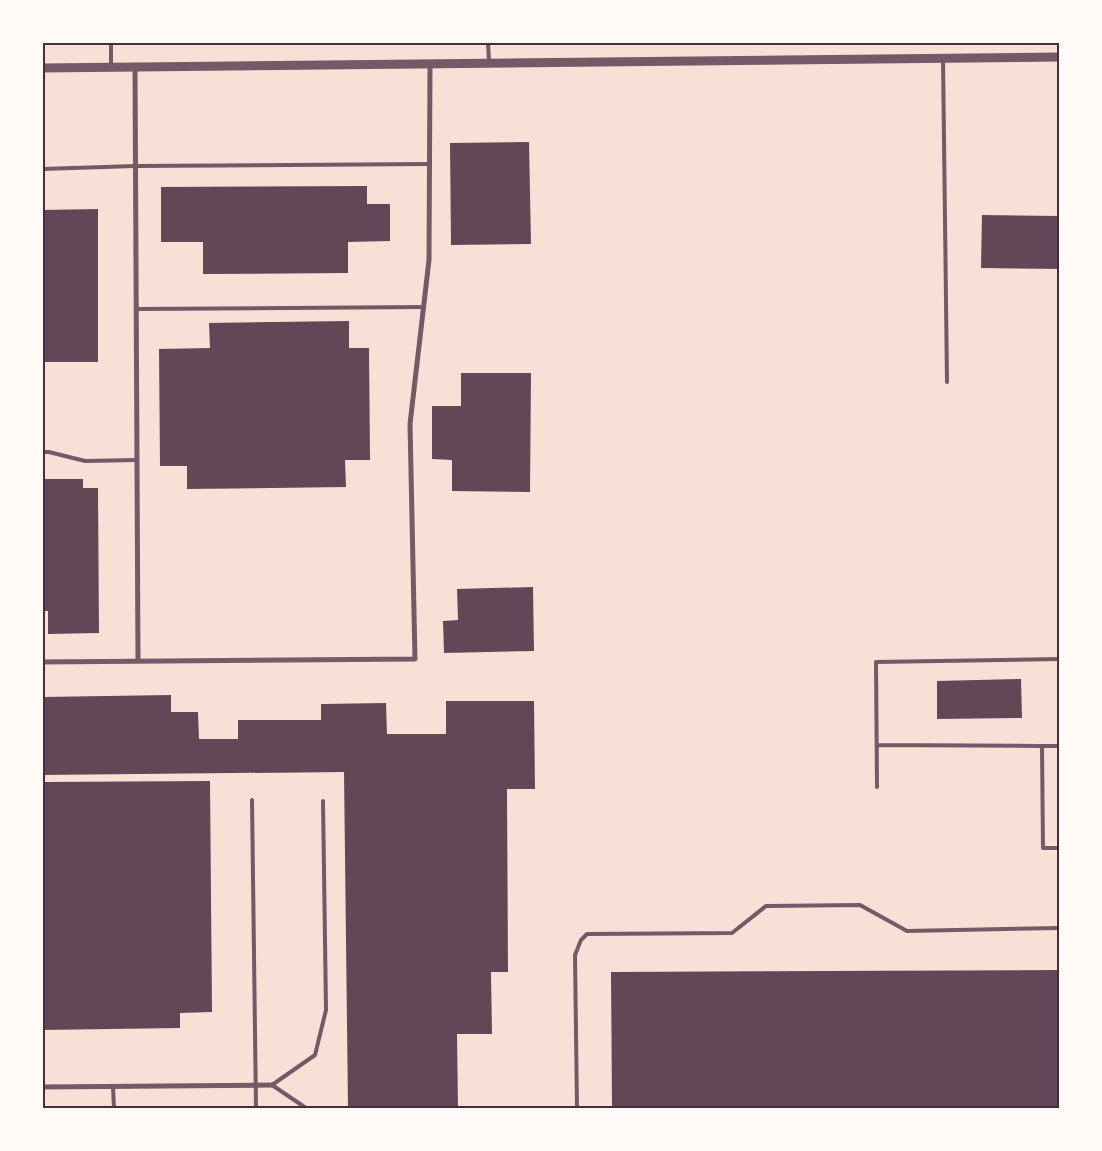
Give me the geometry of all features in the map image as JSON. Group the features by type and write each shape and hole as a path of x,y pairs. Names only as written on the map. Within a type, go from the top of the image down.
{"street":[{"path":"42,68 1060,57"},
{"path":"42,662 415,659 410,424 429,260 430,65"},
{"path":"134,67 138,661"},
{"path":"42,1088 272,1085"}],"lane":[{"path":"111,42 111,67"},
{"path":"488,42 489,64"},
{"path":"943,58 947,382"},
{"path":"42,170 135,166 430,164"},
{"path":"136,309 424,307"},
{"path":"42,452 86,461 137,460"},
{"path":"877,787 876,662 1060,659"},
{"path":"877,745 1060,746"},
{"path":"1042,746 1043,848 1060,848"},
{"path":"252,800 256,1108"},
{"path":"306,1108 272,1085 315,1055 326,1010 323,801"},
{"path":"577,1108 575,955 581,940 587,934 732,933 766,906 860,905 907,931 1060,928"},
{"path":"113,1087 114,1108"}],"building":[{"path":"529,142 531,244 451,245 450,143"},
{"path":"367,186 367,204 390,204 390,241 348,242 348,273 203,274 203,242 161,242 161,187"},
{"path":"98,209 98,362 42,362 42,210"},
{"path":"982,215 1060,216 1060,269 981,268"},
{"path":"349,321 349,348 369,348 370,460 345,460 346,487 187,489 187,466 160,466 159,349 210,348 209,323"},
{"path":"461,373 531,373 530,492 452,491 452,460 432,459 432,406 461,406"},
{"path":"42,479 83,479 83,488 98,488 99,633 48,634 48,611 42,611"},
{"path":"533,587 534,651 444,653 443,621 458,620 457,589"},
{"path":"1021,679 1022,718 937,719 937,681"},
{"path":"171,695 171,712 198,712 199,739 238,739 238,720 321,720 321,704 386,703 387,734 446,734 446,701 534,701 535,789 507,789 508,972 491,972 492,1034 457,1034 458,1108 348,1108 344,772 42,775 42,697"},
{"path":"210,781 212,1012 180,1013 180,1028 42,1030 42,782"},
{"path":"1060,970 1060,1108 612,1108 611,972"}]}
